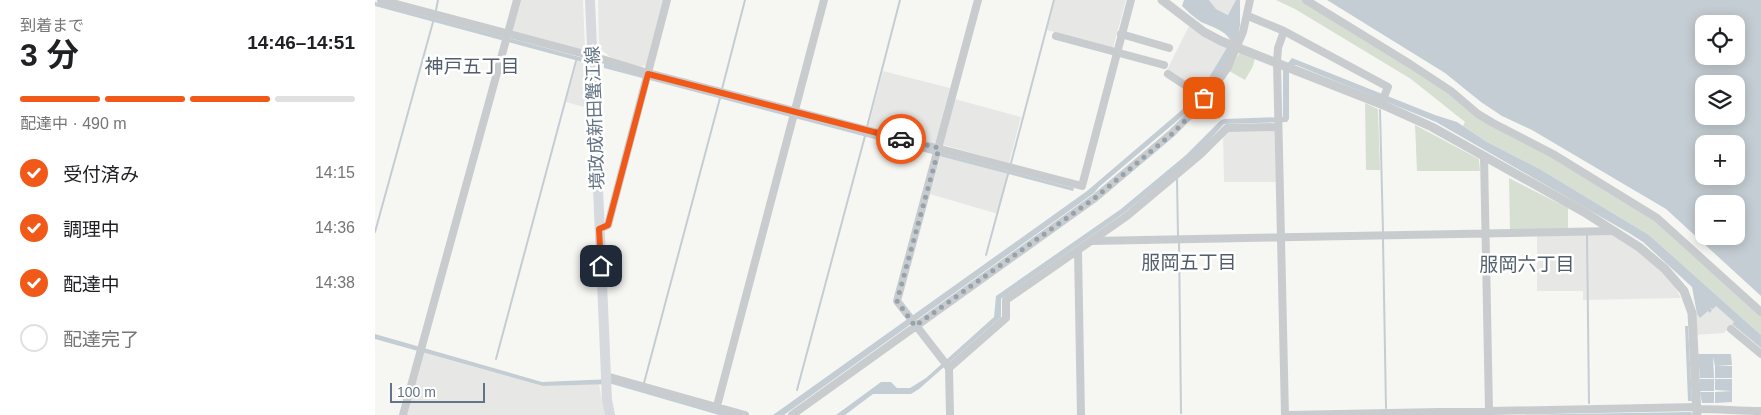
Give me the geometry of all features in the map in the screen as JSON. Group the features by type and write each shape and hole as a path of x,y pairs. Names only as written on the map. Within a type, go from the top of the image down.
{"main road":[{"name":"境政成新田蟹江線","path":"590,0 606,376 610,415"}],"street":[{"path":"381,0 507,38 592,56 647,76 1082,186 1116,51 1131,0"},
{"path":"403,415 517,0"},
{"path":"599,229 608,225 667,0"},
{"path":"717,406 824,0"},
{"path":"950,415 946,365 897,301 978,0"},
{"path":"1161,0 1204,32 1234,46 1381,103 1432,127 1615,230 1639,247 1665,269 1684,291 1692,313 1697,410"},
{"path":"793,415 915,325 1095,198 1173,133 1205,99 1227,67 1234,46 1248,16 1250,0"},
{"path":"1306,0 1387,49 1451,91 1493,124 1553,154 1657,218 1761,312"},
{"path":"1248,16 1284,32 1388,87 1381,103"},
{"path":"1284,32 1278,48 1285,65 1278,122 1287,415 1489,411 1732,409 1761,411"},
{"path":"1121,34 1169,48"},
{"path":"1055,36 1164,65"},
{"path":"1168,74 1205,99"},
{"path":"946,365 1006,318 1005,300 1127,216 1201,154 1227,128 1278,122"},
{"path":"1484,156 1489,411"},
{"path":"1091,241 1615,230"},
{"path":"1078,250 1081,415"},
{"path":"1731,329 1761,354"},
{"path":"606,376 745,415"}],"shaded area":[{"path":"520,0 583,0 585,49 576,49 511,31"},
{"path":"598,0 664,0 646,65 640,67 613,59 599,48"},
{"path":"1055,0 1126,0 1113,48 1047,30"},
{"path":"1184,0 1209,0 1216,9 1228,15 1236,0 1240,0 1240,25 1237,42 1224,67 1198,103 1094,193 784,415 773,415 1087,191 1197,97 1231,41 1222,31 1201,22 1182,6"},
{"path":"1209,0 1236,0 1229,15 1216,9"},
{"path":"1276,0 1301,0 1657,221 1761,315 1761,335 1649,235 1538,168 1487,142 1463,126 1465,122 1411,79 1295,9"},
{"path":"1327,0 1761,0 1761,296 1705,245 1745,245 1745,195 1695,195 1695,236 1666,209 1532,130 1502,116 1445,73"},
{"path":"375,2 587,59 586,63 375,6"},
{"path":"1189,26 1227,48 1199,93 1167,70"},
{"path":"1240,52 1255,58 1245,80 1229,71"},
{"path":"1292,58 1457,122 1487,142 1538,168 1649,235 1761,335 1761,348 1732,324 1734,322 1716,306 1713,309 1710,308 1712,310 1710,313 1708,311 1700,318 1697,314 1692,287 1643,242 1629,233 1436,122 1293,65 1289,71 1289,119 1287,122 1224,124 1198,153 1124,213 1001,299 1001,317 919,389 911,394 873,394 845,415 836,415 881,382 891,382 897,388 910,388 926,378 994,317 996,296 1121,209 1186,155 1220,121 1224,119 1283,117 1283,69"},
{"path":"577,61 586,63 588,108 566,102"},
{"path":"604,63 1074,188 1073,191 604,68"},
{"path":"883,71 950,88 935,145 868,128"},
{"path":"955,99 1021,117 1009,163 943,145"},
{"path":"1365,103 1378,109 1380,170 1366,170"},
{"path":"1415,125 1479,159 1480,171 1417,171"},
{"path":"1272,129 1275,132 1276,182 1224,182 1223,134 1227,131"},
{"path":"941,155 1009,174 998,214 930,194"},
{"path":"1509,178 1568,208 1568,229 1510,230"},
{"path":"1537,234 1614,234 1638,249 1672,282 1681,298 1583,300 1583,291 1537,291"},
{"path":"1713,305 1734,322 1724,333 1696,335 1695,314 1700,318 1711,307 1712,309"},
{"path":"1685,326 1688,326 1692,401 1688,401"},
{"path":"375,334 542,382 612,379 739,415 719,415 612,384 543,386 375,339"},
{"path":"424,353 543,386 599,384 605,415 407,415"},
{"path":"1698,354 1731,354 1732,365 1715,366 1713,357 1714,378 1700,378"},
{"path":"1715,366 1732,366 1732,378 1715,378"},
{"path":"1700,379 1714,379 1714,391 1700,391"},
{"path":"1715,379 1732,379 1732,391 1715,390"},
{"path":"1732,391 1732,402 1715,403 1715,392"},
{"path":"1700,392 1714,392 1714,403 1702,403"},
{"path":"1691,412 1693,415 1513,415"}],"waterway":[{"path":"436,10 438,0"},
{"path":"722,89 745,0"},
{"path":"867,127 900,0"},
{"path":"1011,163 1054,0"},
{"path":"375,232 433,22"},
{"path":"496,359 576,61"},
{"path":"644,383 720,98"},
{"path":"1380,110 1383,233"},
{"path":"797,390 865,136"},
{"path":"986,255 1008,174"},
{"path":"1177,179 1178,236"},
{"path":"1587,235 1589,403"},
{"path":"1383,239 1386,408"},
{"path":"1179,242 1181,413"}],"way so far":[{"path":"901,139 939,148 897,301 915,326 1095,198 1173,133 1206,99 1204,98"}],"district":[{"name":"神戸五丁目","path":"472,66"},
{"name":"服岡五丁目","path":"1189,262"},
{"name":"服岡六丁目","path":"1527,264"}],"route":[{"path":"601,266 599,229 608,225 648,74 901,139"}]}
